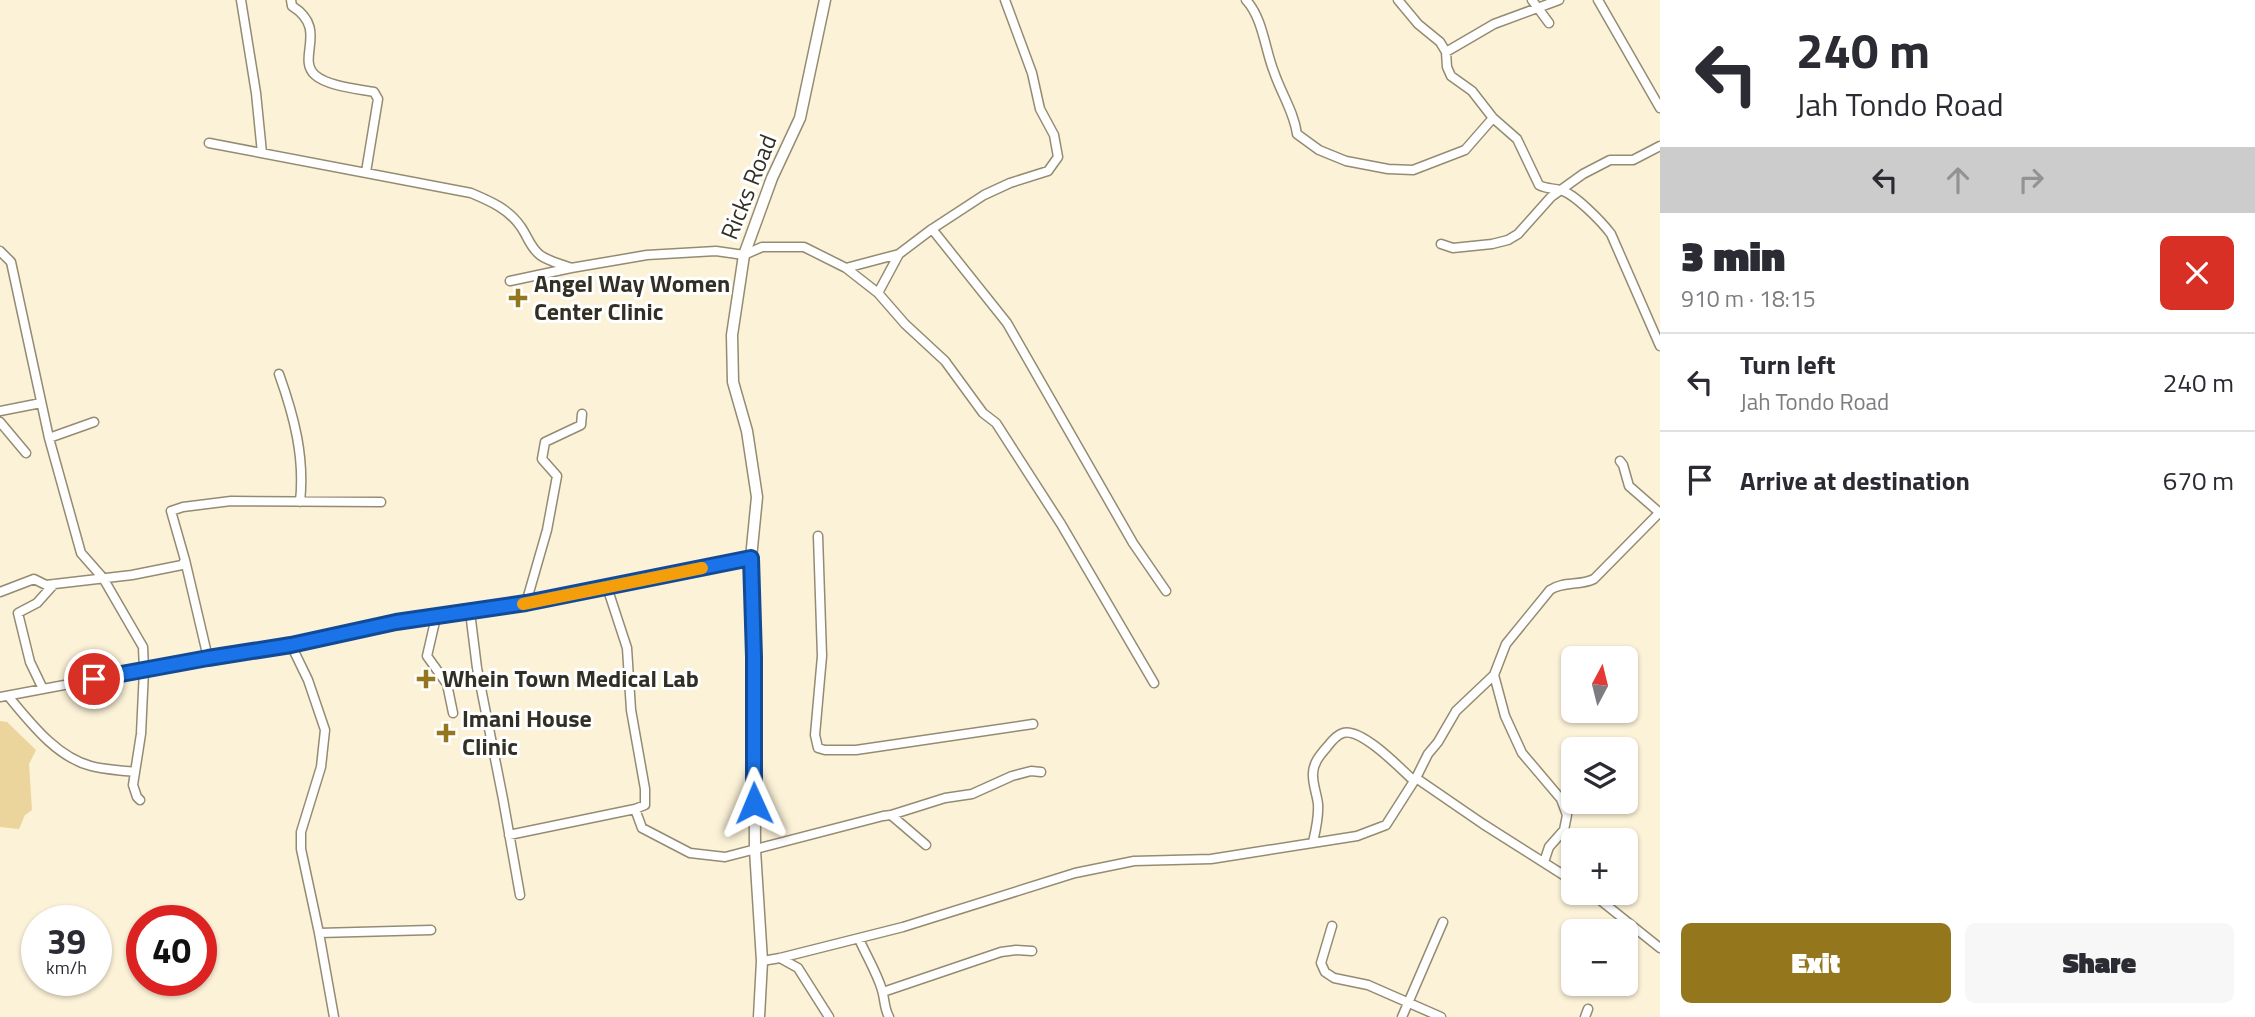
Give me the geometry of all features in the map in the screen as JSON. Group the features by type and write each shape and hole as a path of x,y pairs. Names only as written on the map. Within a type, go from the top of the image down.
{"street":[{"path":"241,0 256,93 262,153"},
{"path":"291,0 292,6 303,13 312,29 309,63 313,74 324,81 374,92 378,99 366,172"},
{"name":"Ricks Road","path":"759,1017 762,961 755,850 751,558 757,497 747,431 733,382 732,335 744,255 772,178 800,118 825,0"},
{"path":"846,268 899,254 984,195 1010,183 1048,172 1058,157 1054,135 1040,108 1032,73 1005,0"},
{"path":"1246,0 1257,20 1297,134 1319,150 1346,161 1388,169 1413,170 1465,150 1493,118"},
{"path":"1398,0 1418,24 1440,42 1446,52 1451,76 1472,92 1493,118 1517,139 1538,185 1546,189 1562,190 1599,219 1611,234 1660,346"},
{"path":"1532,0 1549,23"},
{"path":"1446,52 1494,24 1559,0"},
{"path":"1598,0 1660,108"},
{"path":"209,143 471,193 510,214 542,257 571,268"},
{"path":"1441,244 1453,248 1508,240 1518,234 1534,214 1583,174 1610,160 1633,160 1660,146"},
{"path":"932,229 1007,323 1133,543 1166,591"},
{"path":"510,281 648,255 699,251 744,255 762,247 804,247 846,268 878,293 905,324 945,361 983,413 996,423 1122,626 1154,683"},
{"path":"0,251 11,262 49,438 81,553 103,578 143,648 141,734 133,785 140,800"},
{"path":"878,293 899,254"},
{"path":"279,374 295,419 303,480 300,502"},
{"path":"0,411 41,403"},
{"path":"526,603 547,530 557,476 541,459 545,442 581,425 582,414"},
{"path":"0,422 26,453"},
{"path":"49,438 94,422"},
{"path":"762,961 903,927 1075,873 1134,861 1211,859 1357,836 1386,825 1456,711 1494,675 1506,644 1550,590 1558,585 1585,584 1594,579 1660,513 1629,486 1620,461"},
{"path":"208,658 171,511 231,501 381,502"},
{"path":"818,536 821,656 815,735 818,748 856,750 1033,724"},
{"path":"4,696 291,645 396,622 526,603 751,558"},
{"path":"0,592 34,579 46,585 103,578 182,565 185,560"},
{"path":"43,689 30,662 18,613 37,603 54,584"},
{"path":"509,835 645,805 645,789 631,710 627,648 607,587"},
{"path":"470,612 477,668 520,895"},
{"path":"436,617 428,656 447,684 453,713"},
{"path":"291,645 309,680 325,730 321,767 301,832 301,849 334,1017"},
{"path":"1494,675 1506,716 1522,753 1561,799 1567,815 1564,830 1549,847 1544,862"},
{"path":"4,696 66,755 90,766 135,772"},
{"path":"1313,842 1318,805 1314,767 1318,757 1335,737 1342,733 1354,734 1385,753 1415,779 1561,873"},
{"path":"635,809 642,828 690,853 725,857 891,815 945,798 972,794 1012,776 1031,771 1041,772"},
{"path":"891,815 926,845"},
{"path":"1606,905 1660,948"},
{"path":"1402,1017 1443,922"},
{"path":"1332,926 1321,963 1325,972 1334,978 1367,985 1441,1017"},
{"path":"319,933 431,930"},
{"path":"859,939 883,992 889,1017"},
{"path":"883,992 1001,952 1032,951"},
{"path":"780,958 798,968 829,1017"}],"shaded area":[{"path":"0,721 7,722 36,750 29,764 32,810 25,815 19,829 0,827"}],"slow traffic":[{"path":"523,604 702,568"}],"place":[{"name":"Angel Way Women Center Clinic","path":"518,298"},
{"name":"Whein Town Medical Lab","path":"426,679"},
{"name":"Imani House Clinic","path":"446,733"}],"route":[{"path":"94,679 291,645 396,622 526,603 751,558 754,803"}]}
